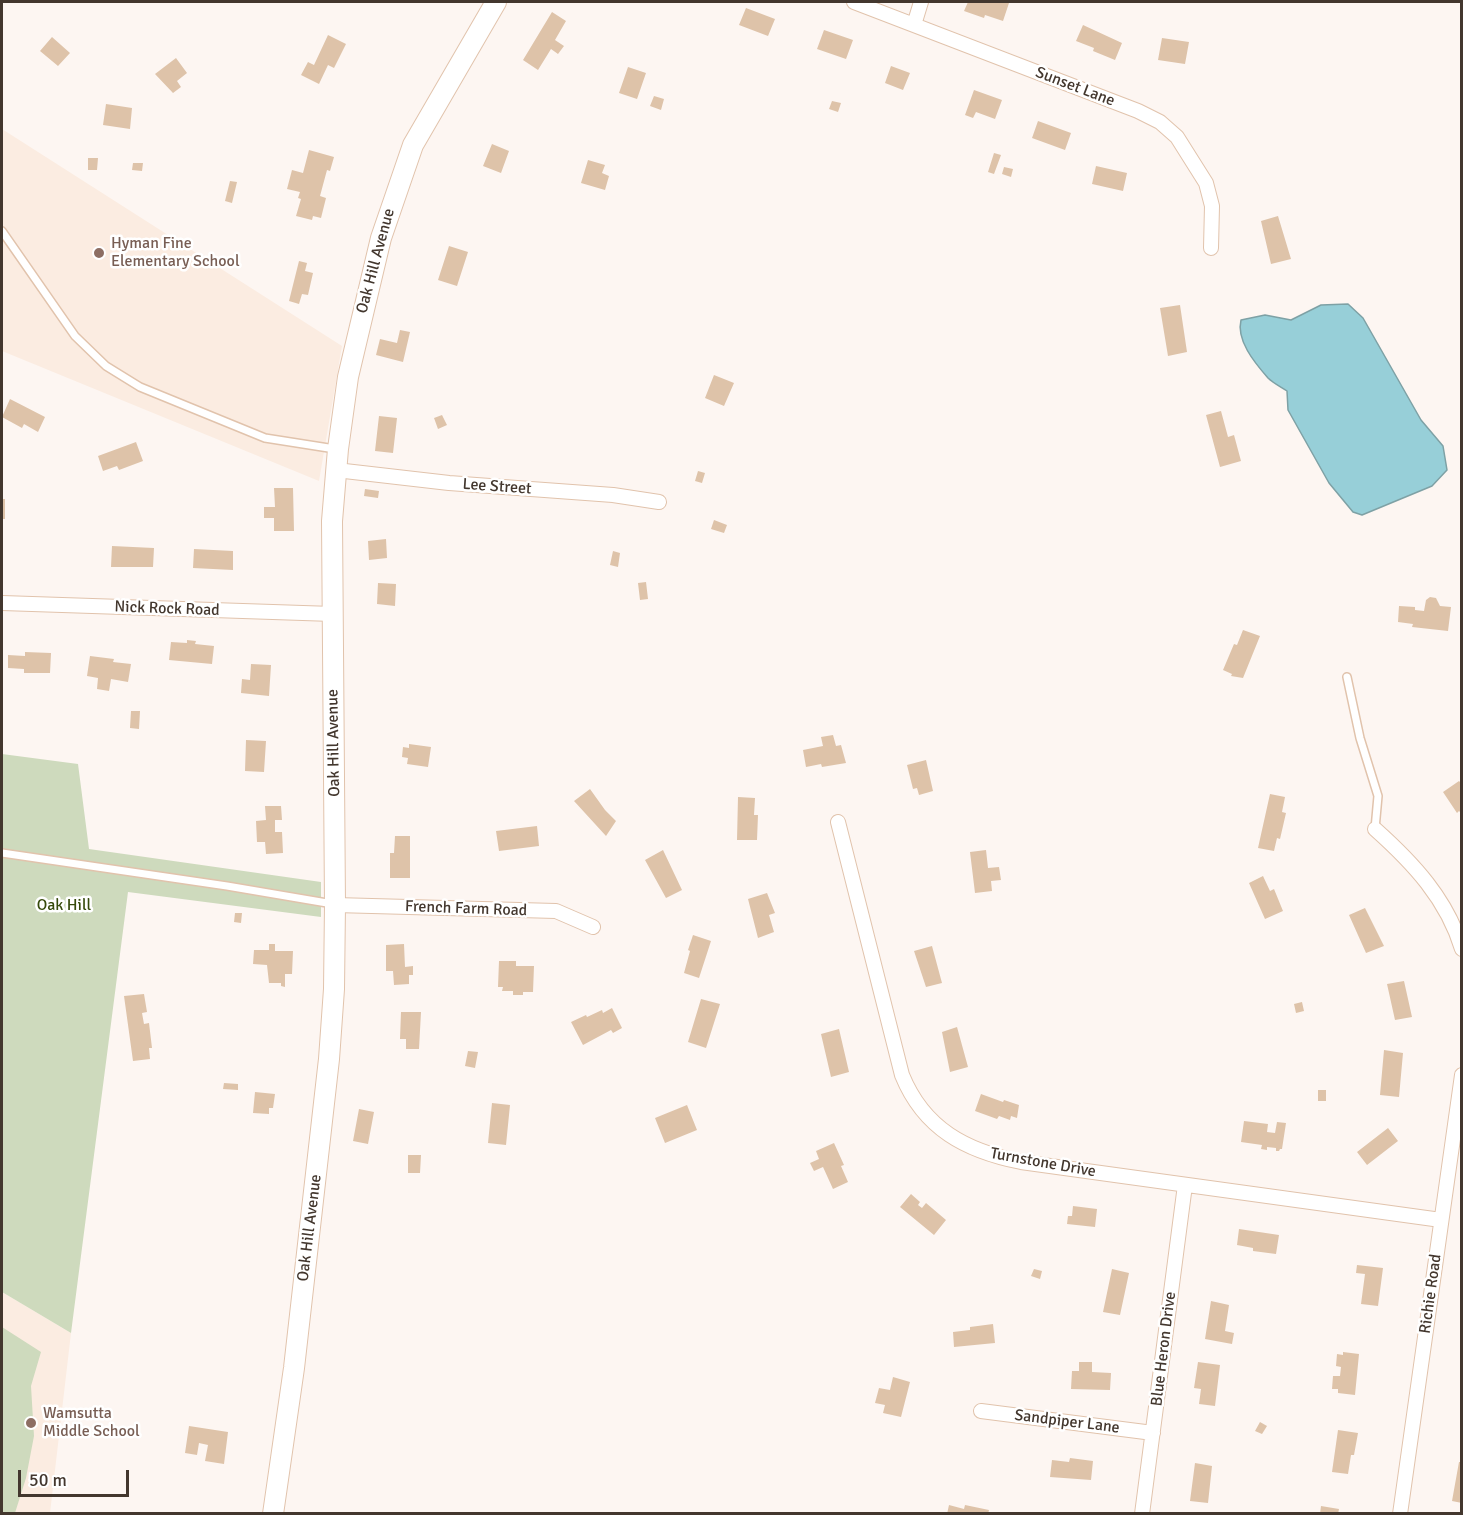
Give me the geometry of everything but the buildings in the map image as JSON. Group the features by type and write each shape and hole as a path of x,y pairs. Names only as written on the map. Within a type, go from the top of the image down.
{"main road":[{"name":"Oak Hill Avenue","path":"273,1514 292,1379 327,1089 334,989 332,521 338,450 348,377 391,205 413,145 496,2"}],"street":[{"name":"Sunset Lane","path":"854,2 1138,111 1160,122 1177,137 1206,183 1212,206 1211,249"},
{"path":"914,25 921,2"},
{"name":"Lee Street","path":"336,470 449,483 613,495 659,502"},
{"name":"Nick Rock Road","path":"2,603 333,614"},
{"name":"Turnstone Drive","path":"838,822 902,1076 908,1091 927,1117 961,1143 999,1158 1441,1220"},
{"path":"1375,829 1404,855 1439,898 1461,949"},
{"name":"French Farm Road","path":"335,904 556,911 593,927"},
{"name":"Richie Road","path":"1400,1514 1461,1075"},
{"name":"Blue Heron Drive","path":"1142,1514 1185,1185"},
{"name":"Sandpiper Lane","path":"981,1412 1153,1433"}],"lane":[{"path":"2,231 75,336 106,366 140,387 265,438 338,450"},
{"path":"1347,677 1360,738 1377,796 1375,829"},
{"path":"2,853 227,885 335,904"}],"shaded area":[{"name":"Hyman Fine Elementary School","path":"2,129 342,346 319,481 2,351"},
{"name":"Wamsutta Middle School","path":"2,1292 71,1333 50,1513 2,1514"}],"green space":[{"name":"Oak Hill","path":"2,754 78,764 89,849 321,882 321,917 128,892 71,1333 2,1292"},
{"path":"2,1327 41,1352 31,1386 34,1436 26,1478 15,1513 2,1513"}],"water":[{"path":"1348,304 1363,318 1421,420 1443,446 1447,470 1432,486 1362,515 1353,512 1329,483 1288,410 1287,391 1270,380 1257,365 1247,350 1240,328 1241,320 1265,315 1291,320 1321,305"}],"place":[{"name":"Hyman Fine Elementary School","path":"99,253"},
{"name":"Wamsutta Middle School","path":"31,1423"}]}
